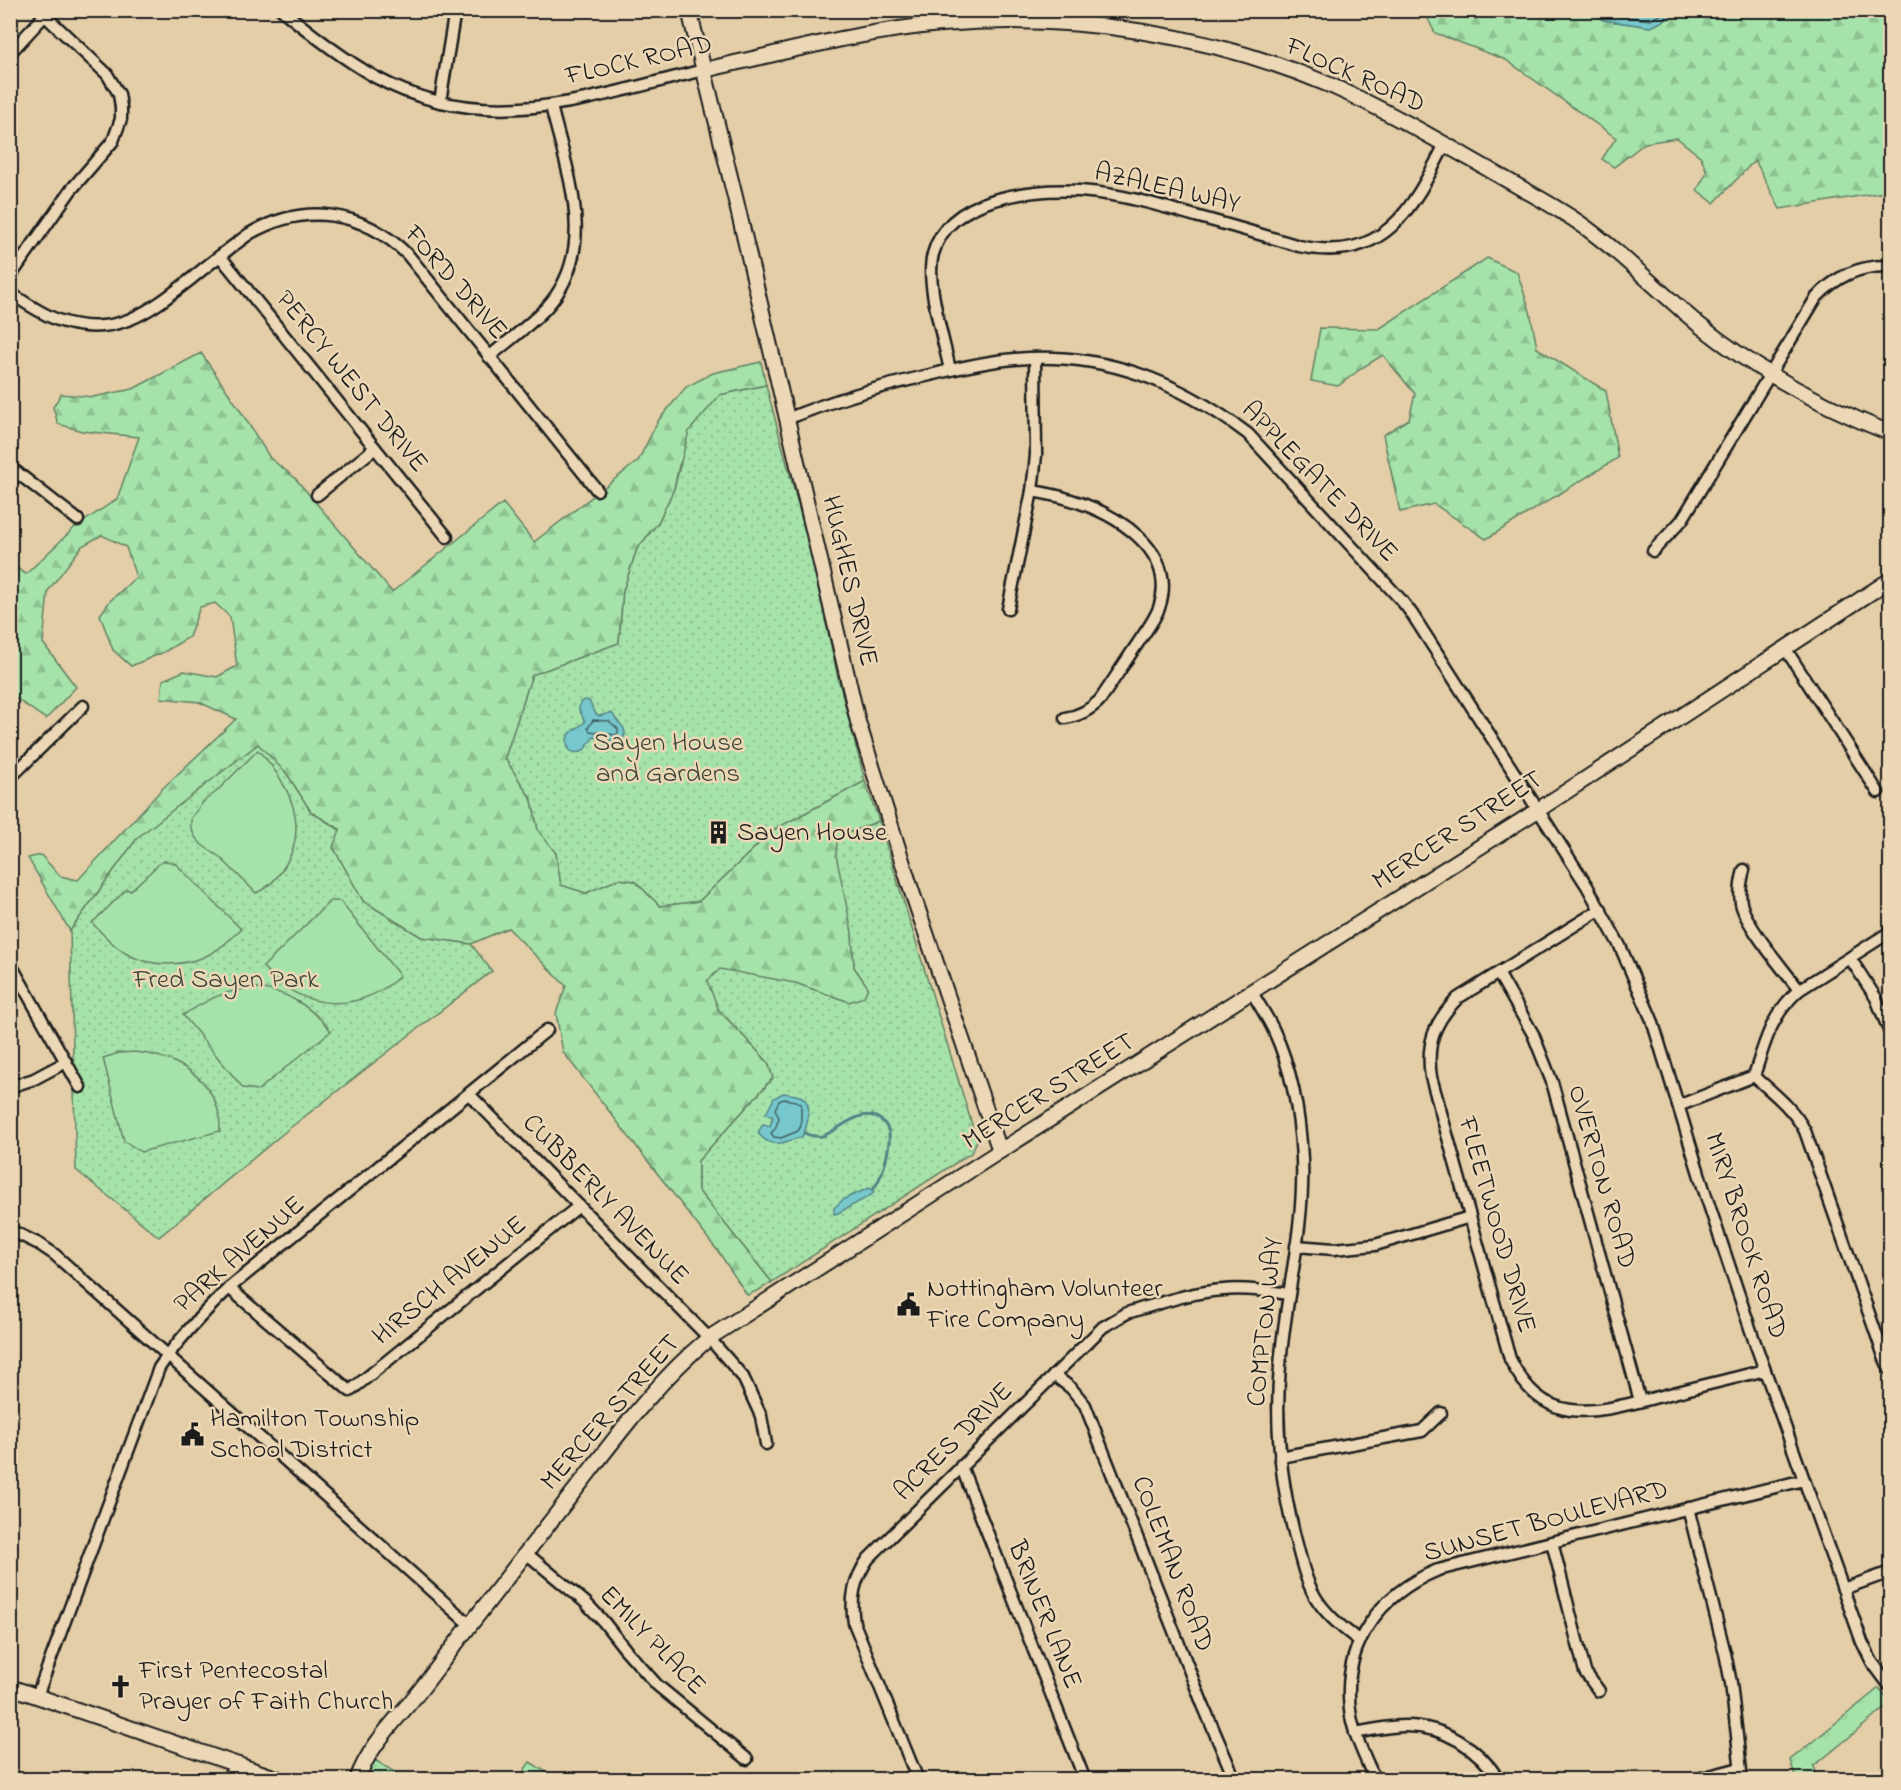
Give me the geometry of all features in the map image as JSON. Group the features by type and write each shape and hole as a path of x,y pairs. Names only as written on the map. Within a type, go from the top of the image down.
{"street":[{"name":"FLOCK ROAD","path":"282,10 316,37 375,76 401,89 440,102 485,109 527,109 551,106 853,37 926,26 975,22 1024,22 1112,28 1194,42 1283,68 1399,118 1578,222 1629,262 1698,324 1770,375 1830,406 1890,433"},
{"path":"440,102 455,10"},
{"name":"HUGHES DRIVE","path":"689,10 858,722 911,889 1000,1151"},
{"path":"10,53 42,13 108,74 119,94 122,107 121,119 113,141 71,190 10,277"},
{"path":"489,357 545,309 565,280 575,248 577,231 575,207 551,106"},
{"name":"AZALEA WAY","path":"950,370 931,282 932,256 937,242 954,220 977,206 1023,194 1048,191 1097,192 1151,202 1299,246 1318,250 1347,249 1362,245 1379,236 1402,217 1414,202 1445,144"},
{"name":"FORD DRIVE","path":"10,293 60,321 92,326 111,324 128,320 153,308 249,234 280,219 316,214 353,220 384,234 408,255 597,490"},
{"name":"PERCY WEST DRIVE","path":"220,256 447,537"},
{"path":"1653,550 1682,519 1816,298 1826,287 1852,271 1867,267 1890,266"},
{"path":"1008,609 1032,490 1037,428 1035,358"},
{"name":"APPLEGATE DRIVE","path":"787,419 855,393 988,362 1035,358 1094,362 1143,375 1194,397 1248,434 1402,601 1538,810"},
{"path":"317,495 375,448"},
{"path":"10,467 78,520"},
{"path":"1032,490 1068,499 1112,518 1144,540 1155,555 1162,573 1163,586 1158,610 1100,700 1082,714 1065,718"},
{"name":"MERCER STREET","path":"357,1779 363,1763 378,1741 424,1686 666,1377 709,1338 1538,810 1890,580"},
{"path":"1785,648 1878,792"},
{"path":"10,778 83,706"},
{"name":"MIRY BROOK ROAD","path":"1538,810 1600,909 1628,964 1652,1020 1705,1193 1804,1480 1862,1642 1872,1662 1890,1686"},
{"path":"1744,870 1740,892 1741,906 1748,921 1799,990"},
{"name":"FLEETWOOD DRIVE","path":"1600,909 1458,998 1439,1021 1430,1048 1431,1077 1510,1359 1524,1384 1547,1402 1575,1411 1604,1410 1765,1370"},
{"path":"1754,1076 1770,1025 1778,1012 1799,990 1890,932"},
{"path":"1850,958 1875,998 1890,1033"},
{"path":"10,963 80,1087"},
{"name":"OVERTON ROAD","path":"1498,973 1533,1034 1552,1082 1640,1401"},
{"name":"COMPTON WAY","path":"1252,992 1274,1032 1285,1063 1294,1094 1302,1159 1302,1192 1280,1365 1278,1398 1280,1457 1291,1522 1308,1585 1330,1618 1360,1641"},
{"name":"PARK AVENUE","path":"37,1696 159,1368 167,1356 207,1309 229,1288 547,1030"},
{"path":"10,1087 34,1079 66,1062"},
{"path":"1678,1106 1754,1076"},
{"path":"1754,1076 1790,1108 1805,1131 1890,1370"},
{"name":"CUBBERLY AVENUE","path":"469,1094 709,1338 743,1377 761,1416 766,1444"},
{"name":"HIRSCH AVENUE","path":"229,1288 350,1391 579,1206"},
{"path":"1296,1246 1334,1249 1375,1245 1470,1217"},
{"path":"10,1230 54,1254 470,1625"},
{"name":"ACRES DRIVE","path":"918,1779 854,1623 852,1596 860,1571 868,1559 1103,1327 1127,1313 1203,1292 1248,1289 1289,1294"},
{"name":"COLEMAN ROAD","path":"1054,1375 1071,1388 1085,1405 1203,1705 1235,1779"},
{"path":"1280,1457 1422,1431 1441,1413"},
{"name":"BRINER LANE","path":"961,1466 1085,1779"},
{"name":"SUNSET BOULEVARD","path":"1375,1779 1355,1733 1350,1712 1350,1676 1360,1641 1371,1620 1394,1595 1422,1576 1438,1570 1804,1480"},
{"path":"1688,1508 1731,1683 1742,1779"},
{"path":"1552,1542 1585,1672 1599,1691"},
{"name":"EMILY PLACE","path":"526,1553 585,1602 657,1685 747,1759"},
{"path":"1843,1589 1890,1572"},
{"path":"10,1687 282,1779"},
{"path":"1355,1733 1408,1726 1440,1732 1470,1748 1483,1759 1498,1779"},
{"path":"228,1779 239,1766"},
{"path":"1694,1779 1740,1768"}],"green space":[{"path":"1424,11 1591,11 1603,20 1651,27 1683,11 1890,11 1890,191 1780,209 1755,160 1714,203 1697,190 1707,172 1701,157 1677,138 1645,143 1614,167 1602,159 1616,138 1506,60 1435,33"},
{"path":"1487,258 1517,272 1530,311 1537,348 1606,391 1618,458 1486,539 1434,504 1400,512 1383,435 1409,419 1415,394 1383,355 1338,386 1311,381 1320,328 1379,329"},
{"path":"201,353 270,458 295,478 392,592 503,503 534,542 638,461 658,421 686,387 713,373 761,362 766,385 721,395 679,465 674,489 658,523 637,549 623,591 619,643 532,675 505,758 532,800 538,830 556,853 561,885 586,893 619,879 635,881 660,906 699,901 773,830 865,781 879,821 846,834 837,842 852,932 854,967 868,987 865,997 849,1002 795,983 719,1010 768,1062 773,1078 698,1161 698,1190 772,1282 759,1290 747,1295 720,1254 563,1052 556,1013 566,986 508,928 471,944 421,937 363,901 333,847 340,829 311,812 287,774 138,837 70,931 28,858 41,855 60,876 78,880 163,788 236,719 199,702 161,698 163,680 184,671 217,677 237,666 230,617 215,603 200,607 189,637 164,652 131,666 113,650 100,615 110,601 136,577 126,547 102,535 82,546 48,591 43,643 76,687 46,719 11,695 10,564 26,574 74,528 117,499 139,437 82,431 58,424 53,407 61,394 93,397 133,389"},
{"name":"Sayen House and Gardens","path":"766,385 810,550 838,678 865,781 773,830 699,901 660,906 635,881 619,879 586,893 561,885 556,853 538,830 532,800 505,758 532,675 619,643 623,591 637,549 658,523 674,489 689,431 720,395"},
{"name":"Fred Sayen Park","path":"258,744 287,774 311,812 340,830 333,847 363,901 421,937 471,944 492,971 286,1131 159,1237 76,1170 70,931 138,837"},
{"path":"258,750 269,762 286,789 292,803 296,833 293,849 283,869 270,885 256,893 221,858 202,845 195,837 191,828 191,818 204,801"},
{"path":"879,821 977,1141 971,1153 772,1282 698,1190 698,1161 773,1078 768,1062 719,1010 707,981 720,969 795,983 849,1002 864,997 868,987 854,967 852,932 836,855 837,841 846,834"},
{"path":"164,861 176,864 241,929 219,948 202,958 170,964 137,959 118,948 92,923 127,889 130,891"},
{"path":"330,901 340,901 400,976 383,989 348,1002 330,1003 295,992 278,982 263,967"},
{"path":"258,988 280,993 299,1002 331,1031 258,1090 243,1088 183,1015 218,996 236,990"},
{"path":"135,1052 173,1061 195,1075 212,1095 219,1113 220,1131 141,1152 124,1141 103,1058 119,1053"},
{"path":"1879,1688 1890,1704 1814,1766 1818,1779 1796,1779 1790,1760"},
{"path":"373,1759 406,1779 366,1780"},
{"path":"530,1762 557,1779 518,1779"}],"water":[{"path":"1591,11 1683,11 1651,27 1603,20"},
{"path":"589,701 599,716 613,714 625,730 624,737 616,741 594,737 582,751 570,751 568,737 585,722 579,709 580,702"},
{"path":"783,1093 800,1096 806,1100 809,1110 807,1122 802,1137 779,1143 768,1142 758,1133 763,1124 770,1126 773,1117 766,1114 774,1098"},
{"path":"869,1188 874,1192 870,1196 834,1214 834,1208 844,1199"}],"waterway":[{"path":"804,1133 822,1136 853,1119 869,1115 885,1124 889,1134 887,1154 882,1173 873,1190"}],"place":[{"name":"Sayen House","path":"719,833"},
{"name":"Nottingham Volunteer Fire Company","path":"909,1305"},
{"name":"Hamilton Township School District","path":"192,1435"},
{"name":"First Pentecostal Prayer of Faith Church","path":"121,1687"}]}
